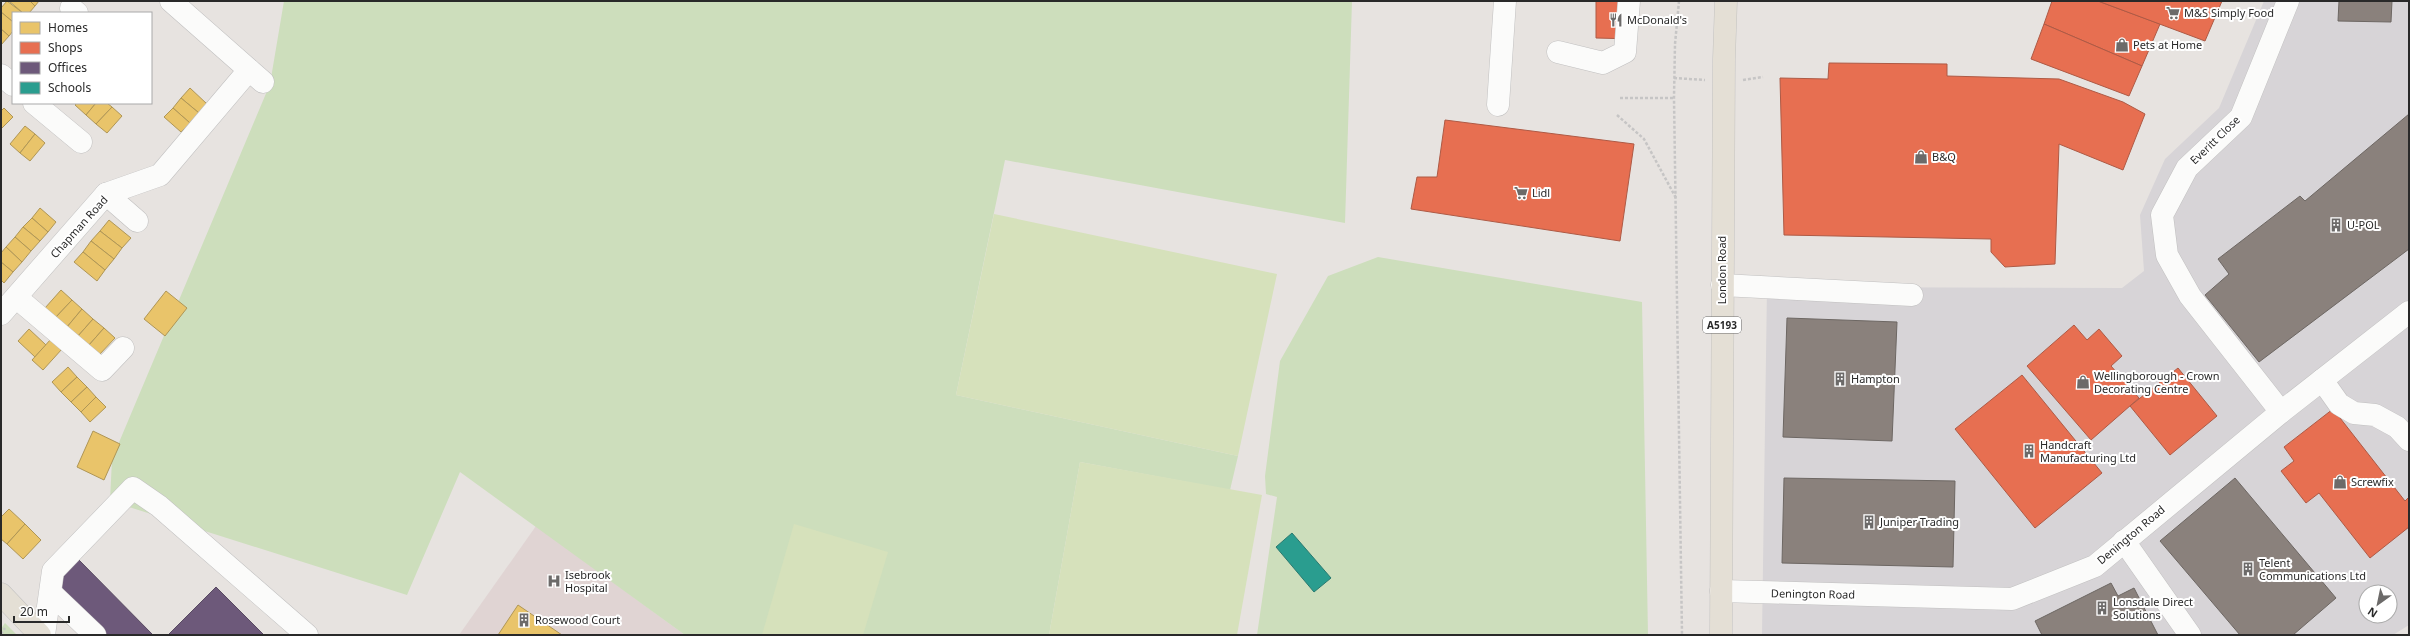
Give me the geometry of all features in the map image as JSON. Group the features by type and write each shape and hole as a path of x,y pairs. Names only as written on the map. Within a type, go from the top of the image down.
{"main road":[{"name":"London Road","path":"1721,635 1722,285 1726,1"},
{"path":"1,594 40,635"}],"street":[{"name":"Chapman Road","path":"1,314 17,298 106,194 160,175 256,76 172,1"},
{"path":"1498,105 1505,1"},
{"path":"1558,52 1603,63 1625,52 1629,1"},
{"name":"Everitt Close","path":"2281,412 2190,296 2167,255 2162,215 2187,168 2241,117 2288,1"},
{"path":"1,75 12,84"},
{"path":"46,107 81,142"},
{"path":"106,194 137,220"},
{"path":"1722,285 1912,295"},
{"path":"17,298 102,370 123,348"},
{"name":"Denington Road","path":"1721,591 2012,599 2095,566 2281,412 2409,312"},
{"path":"2322,380 2339,404 2354,413 2375,415 2397,427 2409,440"},
{"path":"44,635 52,593 53,571 133,488 159,506 307,635"},
{"path":"2124,541 2190,635"},
{"path":"52,593 95,635"}],"path":[{"path":"1679,1 1674,98 1678,222 1682,635"},
{"path":"1674,78 1711,79"},
{"path":"1739,80 1763,78"},
{"path":"1620,98 1674,98"},
{"path":"1617,115 1644,138 1676,196 1678,222"}],"shaded area":[{"path":"2264,1 2409,1 2409,625 2393,635 1762,635 1767,287 2122,288 2144,271 2140,215 2165,159 2219,108"},
{"name":"Isebrook Hospital","path":"536,526 685,635 459,635"}],"green space":[{"path":"284,1 1352,1 1345,223 1005,160 956,395 1238,456 1230,490 1080,462 1049,635 685,635 460,472 407,595 110,501 112,459 270,84"},
{"path":"994,214 1277,274 1238,456 956,395"},
{"path":"1378,257 1642,302 1648,635 1257,635 1277,497 1266,494 1265,476 1280,361 1328,276"},
{"path":"1080,462 1262,495 1237,635 1049,635"},
{"path":"794,524 888,552 863,635 762,635"},
{"path":"5,623 17,635 1,635 1,629"}],"building: Homes":[{"path":"7,1 22,12 12,12 12,21 1,12 1,8"},
{"path":"9,1 30,1 35,6 30,12 22,12"},
{"path":"30,1 39,1 35,6"},
{"path":"1,12 12,21 12,32 9,36 1,29"},
{"path":"1,29 9,36 1,45"},
{"path":"190,88 207,104 199,113 181,98"},
{"path":"181,98 199,113 190,123 173,108"},
{"path":"76,104 95,104 86,115 75,105"},
{"path":"95,104 108,104 112,107 96,124 86,115"},
{"path":"112,107 122,116 107,133 96,124"},
{"path":"4,108 13,117 1,129 1,111"},
{"path":"173,108 190,123 181,132 164,117"},
{"path":"25,126 35,134 20,153 10,144"},
{"path":"35,134 45,143 30,161 20,153"},
{"path":"40,208 56,222 48,232 32,218"},
{"path":"32,218 48,232 40,241 23,227"},
{"path":"109,220 131,238 122,248 100,231"},
{"path":"23,227 40,241 31,251 15,237"},
{"path":"100,231 122,248 114,259 91,241"},
{"path":"15,237 31,251 22,262 6,247"},
{"path":"91,241 114,259 105,270 83,252"},
{"path":"6,247 22,262 13,272 1,262 1,253"},
{"path":"83,252 105,270 97,281 74,262"},
{"path":"1,262 13,272 4,283 1,280"},
{"path":"61,290 72,300 56,317 45,308"},
{"path":"166,291 187,308 165,336 144,319"},
{"path":"72,300 82,309 67,327 56,317"},
{"path":"82,309 93,319 78,336 67,327"},
{"path":"93,319 104,328 89,345 78,336"},
{"path":"104,328 115,338 99,355 89,345"},
{"path":"29,329 46,345 35,357 18,341"},
{"path":"51,339 62,349 43,370 32,360"},
{"path":"68,367 77,377 61,392 52,382"},
{"path":"77,377 87,387 71,402 61,392"},
{"path":"87,387 96,397 81,412 71,402"},
{"path":"96,397 106,407 90,422 81,412"},
{"path":"93,431 120,444 104,480 77,467"},
{"path":"9,509 25,524 7,544 1,539 1,517"},
{"path":"25,524 41,540 23,559 7,544"},
{"name":"Rosewood Court","path":"518,605 562,635 498,635"}],"building: Shops":[{"name":"McDonald's","path":"1596,1 1637,1 1636,39 1596,38"},
{"name":"Pets at Home","path":"2052,1 2098,1 2160,24 2142,66 2044,24"},
{"name":"M&S Simply Food","path":"2098,1 2222,1 2205,41"},
{"path":"2044,24 2142,66 2129,96 2031,59"},
{"name":"B&Q","path":"1829,63 1947,64 1947,76 2059,79 2123,102 2145,114 2123,170 2059,144 2055,264 2005,267 1991,252 1991,239 1784,235 1780,78 1828,79"},
{"name":"Lidl","path":"1445,120 1634,144 1620,241 1411,209 1417,177 1437,177"},
{"name":"Wellingborough - Crown Decorating Centre","path":"2074,325 2087,340 2099,329 2122,356 2111,366 2139,398 2091,440 2027,366"},
{"path":"2178,368 2217,416 2170,455 2130,406"},
{"name":"Handcraft Manufacturing Ltd","path":"2022,375 2102,473 2035,528 1955,429"},
{"name":"Screwfix","path":"2333,409 2405,501 2409,497 2409,527 2370,558 2319,493 2306,503 2281,471 2294,461 2284,447"}],"building: Offices":[{"path":"77,558 153,635 104,635 53,583"},
{"path":"216,587 264,635 169,634"}],"building: Schools":[{"path":"1292,533 1331,578 1314,592 1276,547"}],"building: Industry":[{"path":"2339,1 2392,1 2391,22 2338,21"},
{"name":"U-POL","path":"2409,114 2409,249 2259,362 2205,295 2229,274 2218,259 2300,196 2305,201"},
{"name":"Hampton","path":"1787,318 1897,322 1892,441 1783,437"},
{"name":"Juniper Trading","path":"1784,478 1955,481 1953,567 1782,563"},
{"name":"Telent Communications Ltd","path":"2235,478 2336,598 2293,635 2240,635 2160,541"},
{"name":"Lonsdale Direct Solutions","path":"2111,583 2118,596 2134,588 2158,635 2042,635 2035,621"}],"place":[{"name":"M&S Simply Food","path":"2173,13"},
{"name":"McDonald's","path":"1616,20"},
{"name":"Pets at Home","path":"2122,45"},
{"name":"B&Q","path":"1921,157"},
{"name":"Lidl","path":"1521,193"},
{"name":"U-POL","path":"2336,225"},
{"name":"Hampton","path":"1840,379"},
{"name":"Wellingborough - Crown Decorating Centre","path":"2083,382"},
{"name":"Handcraft Manufacturing Ltd","path":"2029,451"},
{"name":"Screwfix","path":"2340,482"},
{"name":"Juniper Trading","path":"1869,522"},
{"name":"Telent Communications Ltd","path":"2248,569"},
{"name":"Isebrook Hospital","path":"554,581"},
{"name":"Lonsdale Direct Solutions","path":"2102,608"},
{"name":"Rosewood Court","path":"524,620"}]}
